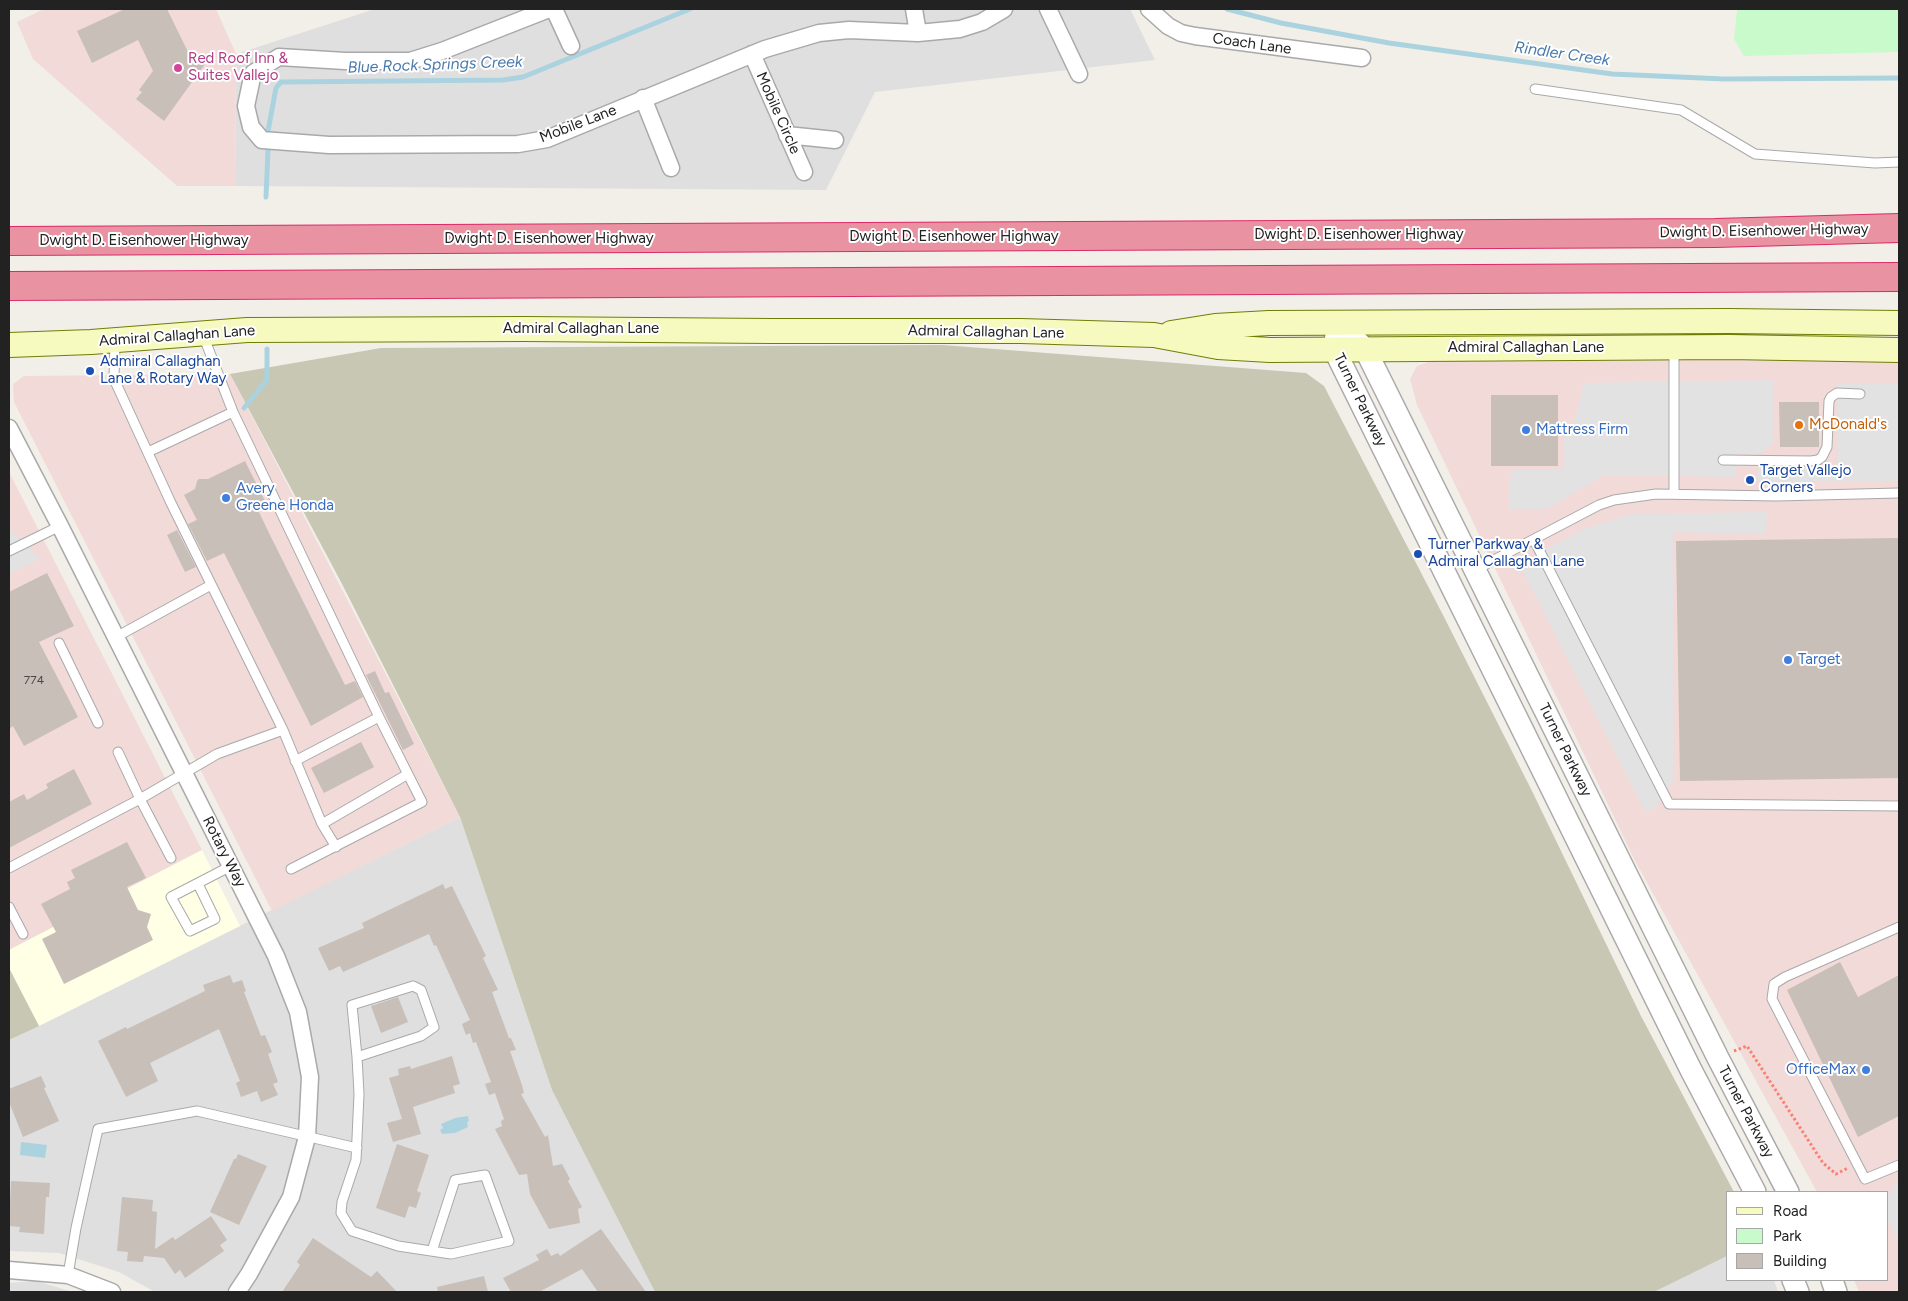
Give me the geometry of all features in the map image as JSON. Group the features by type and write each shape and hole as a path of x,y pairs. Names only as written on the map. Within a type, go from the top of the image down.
{"highway":[{"name":"Dwight D. Eisenhower Highway","path":"9,241 1715,233 1899,228"},
{"path":"9,286 1899,277"}],"main road":[{"name":"Admiral Callaghan Lane","path":"1154,336 1214,326 1269,323 1729,321 1899,324"},
{"name":"Admiral Callaghan Lane","path":"9,345 115,340 247,330 525,328 771,331 1021,331 1154,336 1235,349 1772,347 1899,350"}],"street":[{"name":"Mobile Lane","path":"549,9 442,51 410,61 279,57 253,72 246,106 251,127 262,140 329,145 518,144 547,139 752,54 819,33 850,30 918,32 960,29 982,22 1004,9"},
{"path":"554,9 571,46"},
{"path":"914,9 918,32"},
{"path":"1048,9 1078,74"},
{"name":"Coach Lane","path":"1149,9 1168,26 1195,36 1362,58"},
{"name":"Mobile Circle","path":"752,54 804,172"},
{"path":"643,98 671,168"},
{"path":"787,135 835,140"},
{"name":"Turner Parkway","path":"1338,322 1364,349 1718,1058 1787,1191"},
{"name":"Turner Parkway","path":"1338,322 1334,349 1687,1062 1754,1191"},
{"name":"Rotary Way","path":"9,428 276,956 298,1012 310,1077 307,1137 291,1198 237,1292"},
{"path":"9,1270 68,1275 112,1292"}],"lane":[{"path":"1536,89 1681,110 1755,154 1875,163 1899,162"},
{"path":"202,334 233,412 422,802 291,869"},
{"path":"115,340 114,379 211,585 283,730 322,824 336,847"},
{"path":"1674,348 1674,494"},
{"path":"1723,460 1818,460 1827,447 1829,401 1831,397 1837,393 1860,394"},
{"path":"148,452 233,412"},
{"path":"1475,570 1599,505 1614,500 1656,494 1776,496 1899,493"},
{"path":"9,551 60,526"},
{"path":"1534,540 1669,804 1899,806"},
{"path":"116,637 211,585"},
{"path":"59,643 98,723"},
{"path":"295,761 380,717"},
{"path":"9,868 140,800 217,754 283,730"},
{"path":"118,752 140,800 171,858"},
{"path":"322,824 408,774"},
{"path":"198,884 215,919 190,931 171,897 231,866"},
{"path":"9,907 22,934"},
{"path":"1899,927 1785,977 1774,984 1772,999 1865,1179 1899,1165"},
{"path":"357,1057 421,1036 434,1027 421,990 413,986 352,1004 359,1094 357,1148 356,1160 342,1202 341,1213 352,1231 398,1246 451,1254 509,1241 485,1175 456,1180 432,1251"},
{"path":"68,1275 76,1228 98,1129 198,1111 357,1148"}],"path":[{"path":"1718,1058 1747,1046 1823,1163 1836,1174 1857,1164"}],"shaded area":[{"path":"44,9 216,9 236,54 235,186 177,186 33,59 17,22"},
{"path":"375,9 1130,9 1155,60 875,92 826,190 235,186 236,54"},
{"path":"943,345 1306,373 1324,386 1531,789 1641,1016 1733,1191 1726,1191 1726,1256 1654,1292 655,1292 552,1090 460,817 341,582 230,374 381,348"},
{"path":"1439,358 1899,360 1899,1292 1859,1292 1854,1281 1888,1281 1888,1191 1816,1191 1634,859 1417,405 1410,379 1417,366"},
{"path":"230,374 460,817 272,911 14,402 13,384 24,376"},
{"path":"1773,380 1773,443 1759,454 1735,454 1736,477 1605,475 1546,509 1509,510 1511,469 1564,469 1563,430 1575,420 1584,383"},
{"path":"1838,384 1899,384 1899,481 1758,481 1758,467 1838,467"},
{"path":"9,472 202,850 9,950"},
{"path":"1767,512 1766,534 1673,532 1673,780 1657,806 1646,813 1519,564 1581,530 1632,514"},
{"path":"9,524 13,533 40,559 9,574"},
{"path":"460,817 552,1090 655,1292 155,1292 119,1272 59,1253 9,1251 9,1040"},
{"path":"202,850 240,926 39,1026 9,968 9,950"},
{"path":"9,968 39,1026 9,1040"},
{"path":"1899,1178 1899,1243 1888,1221 1888,1195"},
{"path":"1726,1256 1726,1281 1774,1281 1778,1292 1654,1292"},
{"path":"36,1281 73,1292 9,1292 9,1283"}],"green space":[{"path":"1899,9 1899,52 1744,56 1734,39 1737,10"}],"water":[{"path":"468,1116 468,1127 455,1133 442,1134 440,1130 443,1128 441,1124 455,1118"},
{"path":"21,1142 47,1145 45,1158 20,1155"}],"building":[{"name":"Red Roof Inn & Suites Vallejo","path":"125,9 167,9 188,52 205,64 164,121 136,99 142,92 139,90 153,71 138,40 92,63 77,31"},
{"path":"1491,395 1558,395 1558,466 1491,466"},
{"name":"McDonald's","path":"1779,402 1819,402 1819,447 1780,447"},
{"path":"245,461 266,503 257,508 345,685 355,681 363,697 311,726 224,553 207,561 188,524 197,520 184,495 195,489 199,479 208,479"},
{"path":"177,530 196,567 185,572 167,535"},
{"name":"Target","path":"1899,538 1899,778 1680,781 1676,541"},
{"path":"47,573 74,626 39,642 78,717 24,746 13,726 9,729 9,592"},
{"path":"375,671 385,693 389,692 414,744 403,750 366,675"},
{"path":"361,742 374,767 324,793 311,768"},
{"path":"74,769 92,804 9,848 9,802 24,794 27,800 48,788 46,784"},
{"path":"127,842 146,878 127,887 138,910 151,914 147,927 153,940 64,984 42,939 56,932 41,904 70,889 67,882 75,878 71,870"},
{"path":"443,884 445,889 452,886 486,956 483,958 498,990 492,992 509,1038 511,1038 516,1050 510,1051 522,1085 524,1093 521,1094 545,1137 548,1135 553,1166 562,1164 570,1179 568,1181 582,1207 578,1209 580,1223 549,1229 530,1194 527,1174 519,1175 495,1129 502,1126 501,1121 504,1119 495,1093 489,1095 485,1084 491,1082 476,1042 473,1043 470,1033 466,1035 462,1024 470,1020 436,945 434,946 429,934 343,972 340,966 329,971 318,948 364,928 362,923"},
{"path":"1840,962 1858,997 1899,975 1899,1116 1858,1137 1787,990"},
{"path":"230,975 233,983 242,980 246,991 244,992 261,1036 265,1035 272,1052 268,1054 278,1082 273,1084 278,1095 261,1102 257,1091 241,1097 236,1083 240,1081 219,1029 150,1063 158,1081 126,1097 98,1041 205,991 203,985"},
{"path":"398,997 408,1022 381,1033 371,1006"},
{"path":"452,1056 460,1084 453,1086 455,1093 413,1107 421,1134 393,1142 387,1123 402,1119 389,1078 399,1075 398,1069 410,1066 411,1069"},
{"path":"41,1076 46,1087 44,1088 59,1121 23,1137 9,1102 9,1089"},
{"path":"397,1144 429,1155 417,1191 421,1193 416,1208 409,1206 405,1218 376,1208"},
{"path":"238,1154 267,1166 239,1225 210,1212"},
{"path":"11,1181 50,1183 49,1197 46,1197 44,1234 19,1232 20,1227 9,1226"},
{"path":"122,1197 153,1200 152,1211 157,1212 155,1249 173,1237 175,1240 211,1216 227,1240 220,1245 224,1251 185,1278 180,1270 175,1274 164,1258 144,1256 143,1262 127,1261 128,1252 117,1251"},
{"path":"601,1229 646,1292 598,1292 582,1269 539,1292 511,1292 503,1278 539,1260 536,1255 547,1249 551,1256 558,1253 560,1256"},
{"path":"313,1238 371,1277 377,1271 397,1292 282,1292 300,1265 297,1262"},
{"path":"484,1276 488,1292 438,1292 437,1287"}],"waterway":[{"name":"Blue Rock Springs Creek","path":"268,131 276,88 281,82 503,80 523,77 690,9"},
{"name":"Rindler Creek","path":"1227,9 1281,23 1389,43 1612,74 1724,79 1899,78"},
{"path":"266,197 268,150"},
{"path":"244,408 267,380 267,349"}],"place":[{"name":"Red Roof Inn & Suites Vallejo","path":"178,68"},
{"name":"Admiral Callaghan Lane & Rotary Way","path":"90,371"},
{"name":"McDonald's","path":"1799,425"},
{"name":"Mattress Firm","path":"1526,430"},
{"name":"Target Vallejo Corners","path":"1750,480"},
{"name":"Avery Greene Honda","path":"226,498"},
{"name":"Turner Parkway & Admiral Callaghan Lane","path":"1418,554"},
{"name":"Target","path":"1788,660"},
{"name":"OfficeMax","path":"1866,1070"}]}
